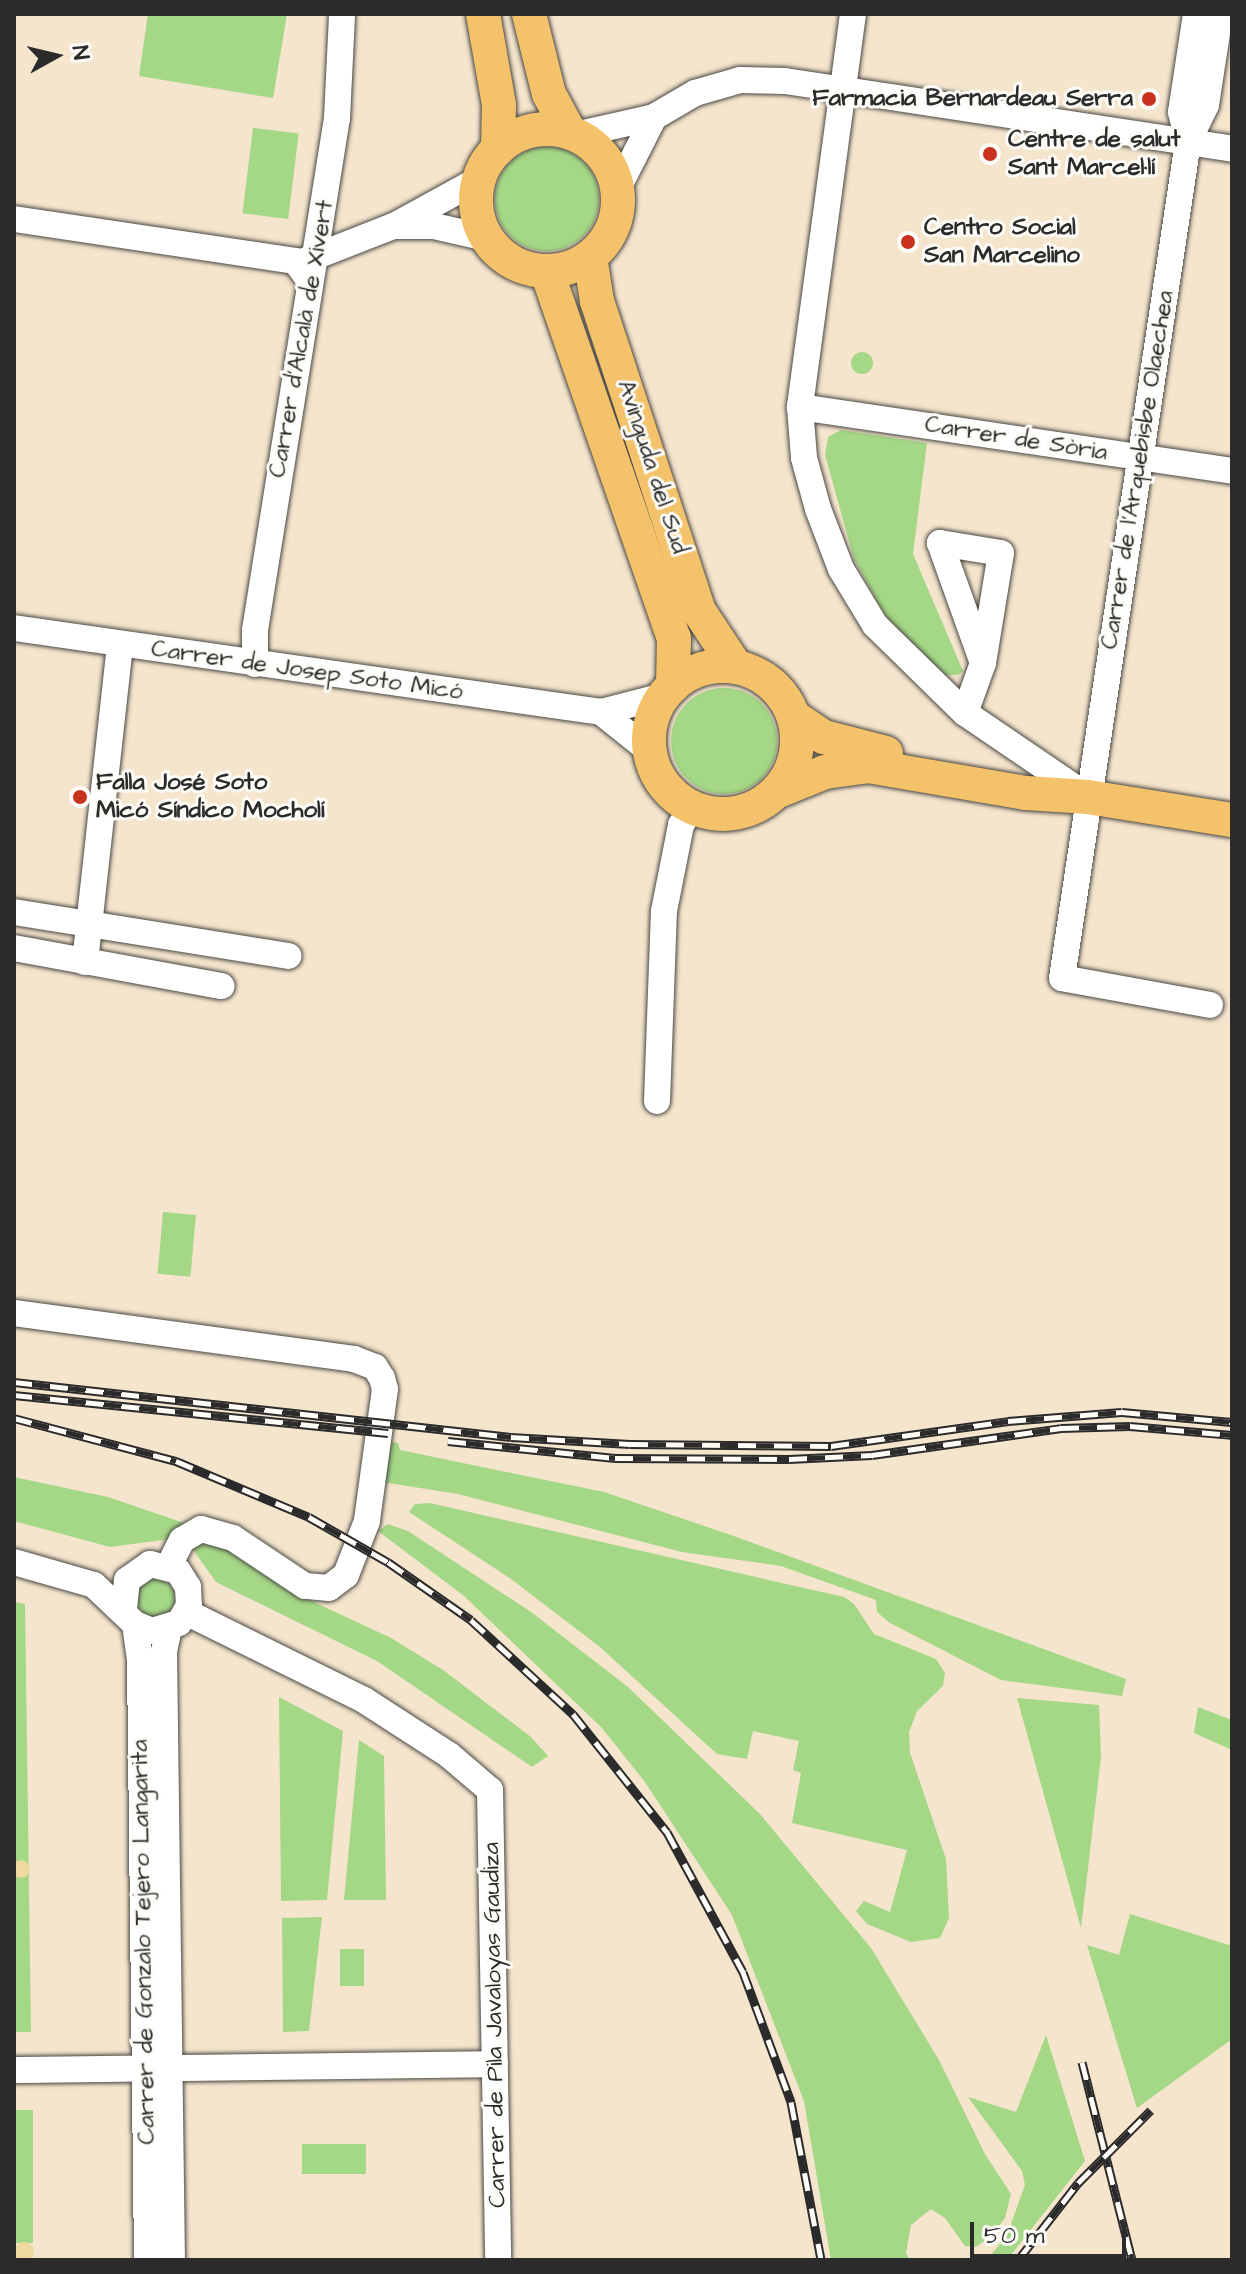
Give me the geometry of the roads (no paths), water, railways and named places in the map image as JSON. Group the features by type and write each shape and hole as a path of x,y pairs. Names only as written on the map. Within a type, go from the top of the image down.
{"main road":[{"path":"483,14 499,105 498,149"},
{"path":"529,14 549,94 573,134 603,157 617,190 613,227 590,257 547,272 518,266 486,238 476,210 478,180 498,149 528,131 573,134"},
{"name":"Avinguda del Sud","path":"590,257 597,301 699,611 736,667"},
{"name":"Avinguda del Sud","path":"547,272 674,638 669,691"},
{"path":"1081,792 1026,793 868,766 825,772 776,792 754,807 730,814 692,807 665,785 651,752 652,722 669,691 696,671 736,667 772,684 794,717 844,744 1232,820"},
{"path":"776,792 795,757 794,717"}],"street":[{"name":"Carrer d'Alcalà de Xivert","path":"255,664 255,630 307,266 337,118 342,14"},
{"path":"853,14 846,88 800,407 804,458 841,569 875,625 965,713 1081,792"},
{"name":"Carrer de l'Arquebisbe Olaechea","path":"1188,142 1181,112 1196,14"},
{"name":"Carrer de l'Arquebisbe Olaechea","path":"1210,1005 1062,978 1081,792 1140,457 1188,142 1206,105 1220,14"},
{"path":"573,134 654,117 695,93 740,80 846,88 1232,149"},
{"path":"617,190 654,117"},
{"path":"14,219 307,266 396,225 478,180"},
{"path":"396,225 434,226 486,238"},
{"name":"Carrer de Sòria","path":"800,407 1232,471"},
{"name":"Carrer de Josep Soto Micó","path":"14,628 601,712 669,691"},
{"path":"85,962 120,644"},
{"path":"965,713 983,663"},
{"path":"601,712 651,752"},
{"path":"657,1101 664,911 681,825 692,807"},
{"path":"14,912 288,956"},
{"path":"14,948 222,986"},
{"path":"14,1313 186,1332 211,1340 354,1359 375,1367 385,1389 367,1521 346,1575 329,1588 305,1586 217,1529 191,1532 169,1566"},
{"path":"14,1562 94,1585 152,1631 178,1620 188,1587 169,1566 150,1564 94,1585"},
{"path":"130,1616 123,1589 132,1572"},
{"name":"Carrer de Gonzalo Tejero Langarita","path":"130,1616 172,2260"},
{"name":"Carrer de Pila Javaloyas Gaudiza","path":"178,1620 364,1700 449,1755 490,1790 498,2260"},
{"name":"Carrer de Gonzalo Tejero Langarita","path":"147,2260 158,2070 164,1652 178,1620"},
{"path":"14,2070 495,2064"}],"railway":[{"path":"14,1382 511,1437 630,1444 831,1446 1008,1421 1122,1412 1232,1422"},
{"path":"14,1395 388,1433"},
{"path":"14,1418 176,1461 309,1517 388,1562 471,1620 573,1714 667,1832 743,1972 791,2102 821,2260"},
{"path":"448,1441 615,1458 789,1459 872,1455 1061,1428 1130,1426 1232,1435"},
{"path":"1082,2062 1132,2260"},
{"path":"1018,2260 1078,2183 1151,2110"}],"place":[{"name":"Farmacia Bernardeau Serra","path":"1149,99"},
{"name":"Centre de salut Sant Marcel·lí","path":"990,154"},
{"name":"Centro Social San Marcelino","path":"908,242"},
{"name":"Falla José Soto Micó Síndico Mocholí","path":"80,797"}]}
